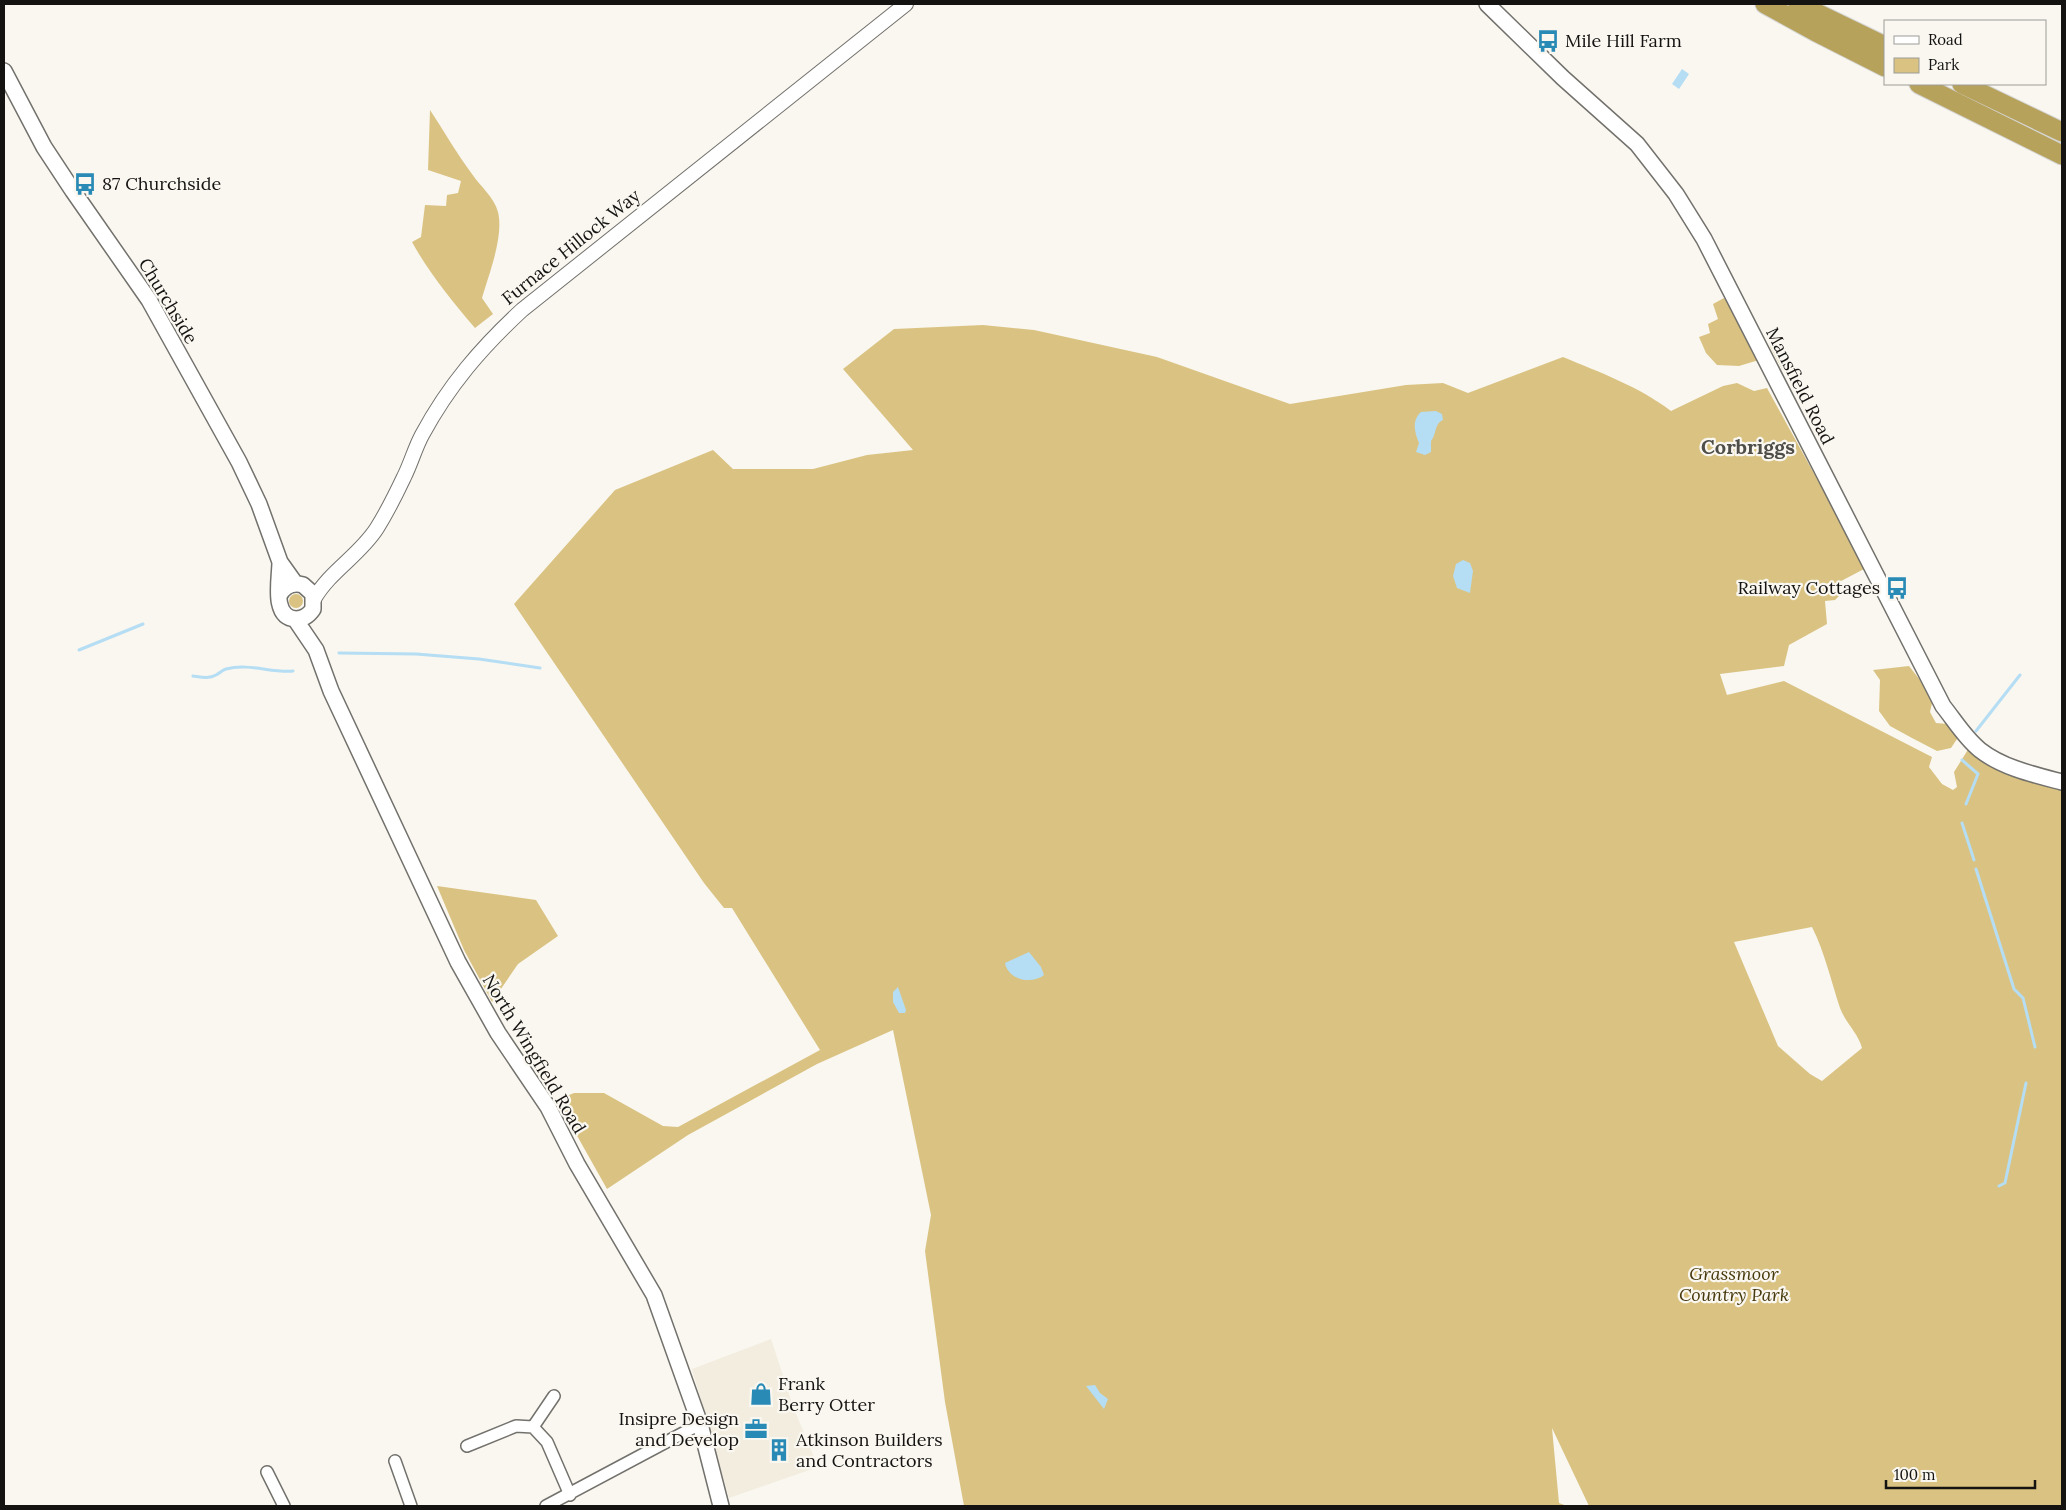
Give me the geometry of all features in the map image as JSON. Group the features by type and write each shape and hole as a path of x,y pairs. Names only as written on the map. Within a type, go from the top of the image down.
{"highway":[{"path":"1764,4 1884,66"},
{"path":"1798,4 1884,46"},
{"path":"1921,85 2062,155"},
{"path":"1964,85 2062,132"}],"main road":[{"name":"Mansfield Road","path":"1487,4 1563,78 1637,144 1676,194 1704,239 1943,706 1968,738 1981,751 1999,762 2062,782"},
{"name":"Churchside","path":"4,71 49,154 149,300 239,462 259,504 280,562 299,584"},
{"name":"Churchside","path":"279,596 280,562"},
{"path":"299,584 311,590 313,604 305,617 295,619 285,615 282,611 278,601 279,596 286,587 299,584"},
{"name":"North Wingfield Road","path":"313,604 316,650"},
{"name":"North Wingfield Road","path":"295,619 316,650 331,691 458,962 498,1033 548,1107 577,1164 654,1295 700,1424 721,1506"}],"street":[{"name":"Furnace Hillock Way","path":"313,604 328,578 360,550 377,529 405,476 421,436 455,382 492,338 522,310 906,4"},
{"name":"Furnace Hillock Way","path":"299,584 328,578"},
{"path":"533,1427 554,1396"},
{"path":"546,1506 570,1495 700,1424"},
{"path":"467,1446 516,1426 533,1427 547,1442 570,1495"},
{"path":"395,1461 411,1506"},
{"path":"267,1472 284,1506"}],"shaded area":[{"path":"771,1339 794,1409 818,1467 729,1498 692,1369"}],"green space":[{"path":"430,110 466,166 493,201 498,212 499,232 497,243 482,298 493,314 475,328 433,276 412,242 421,237 425,205 446,206 447,195 458,193 461,181 428,170"},
{"path":"1724,298 1737,314 1759,360 1739,366 1717,365 1706,353 1699,337 1710,333 1708,324 1718,319 1713,304"},
{"name":"Grassmoor Country Park","path":"983,325 1034,330 1157,357 1290,404 1406,385 1443,383 1468,393 1563,357 1633,387 1671,411 1723,386 1737,383 1754,391 1767,388 1845,530 1864,569 1824,590 1824,592 1840,589 1842,593 1835,600 1825,601 1827,624 1789,645 1784,666 1720,674 1727,695 1784,681 1932,757 1929,767 1942,784 1953,790 1957,787 1954,772 1969,748 2062,789 2062,1506 1589,1506 1552,1428 1559,1503 1567,1506 964,1506 945,1402 925,1251 931,1215 893,1030 817,1064 688,1135 607,1189 557,1100 574,1093 604,1093 663,1126 678,1127 820,1050 732,908 724,908 704,883 514,604 615,490 713,450 733,469 813,469 867,455 913,450 843,369 894,329","holes":["1812,927 1840,1008 1858,1037 1862,1048 1822,1081 1810,1074 1778,1046 1734,942"]},
{"path":"1775,342 1784,347 1785,362 1782,369 1770,346"},
{"path":"293,594 299,594 303,601 299,608 293,608 289,604 289,598"},
{"path":"1909,666 1920,680 1932,703 1930,712 1936,723 1948,724 1959,736 1951,748 1937,751 1890,726 1879,711 1880,680 1873,670"},
{"path":"437,886 536,900 558,936 518,964 492,1002 464,950"}],"water":[{"path":"1682,69 1689,74 1679,89 1672,84"},
{"path":"1436,411 1442,414 1443,420 1438,424 1431,441 1431,452 1425,455 1416,452 1419,443 1415,431 1416,419 1421,412"},
{"path":"1463,560 1470,563 1473,571 1470,593 1457,588 1453,576 1456,564"},
{"path":"1029,952 1041,967 1044,975 1033,980 1015,977 1007,969 1005,963"},
{"path":"898,987 906,1010 905,1013 899,1013 893,1002 893,992"},
{"path":"1095,1385 1100,1393 1108,1399 1104,1409 1086,1386"}],"waterway":[{"path":"79,650 143,624"},
{"path":"339,653 416,654 479,659 540,668"},
{"path":"193,676 211,677 225,669 235,667 293,671"},
{"path":"1976,731 2020,675"},
{"path":"1962,760 1978,774 1966,804"},
{"path":"1962,823 1974,860"},
{"path":"1976,869 2014,989 2023,998 2035,1047"},
{"path":"1999,1186 2005,1183 2026,1083"}],"place":[{"name":"Mile Hill Farm","path":"1548,41"},
{"name":"87 Churchside","path":"85,184"},
{"name":"Railway Cottages","path":"1897,588"},
{"name":"Frank Berry Otter","path":"761,1394"},
{"name":"Insipre Design and Develop","path":"756,1429"},
{"name":"Atkinson Builders and Contractors","path":"779,1450"}],"district":[{"name":"Corbriggs","path":"1748,447"}]}
